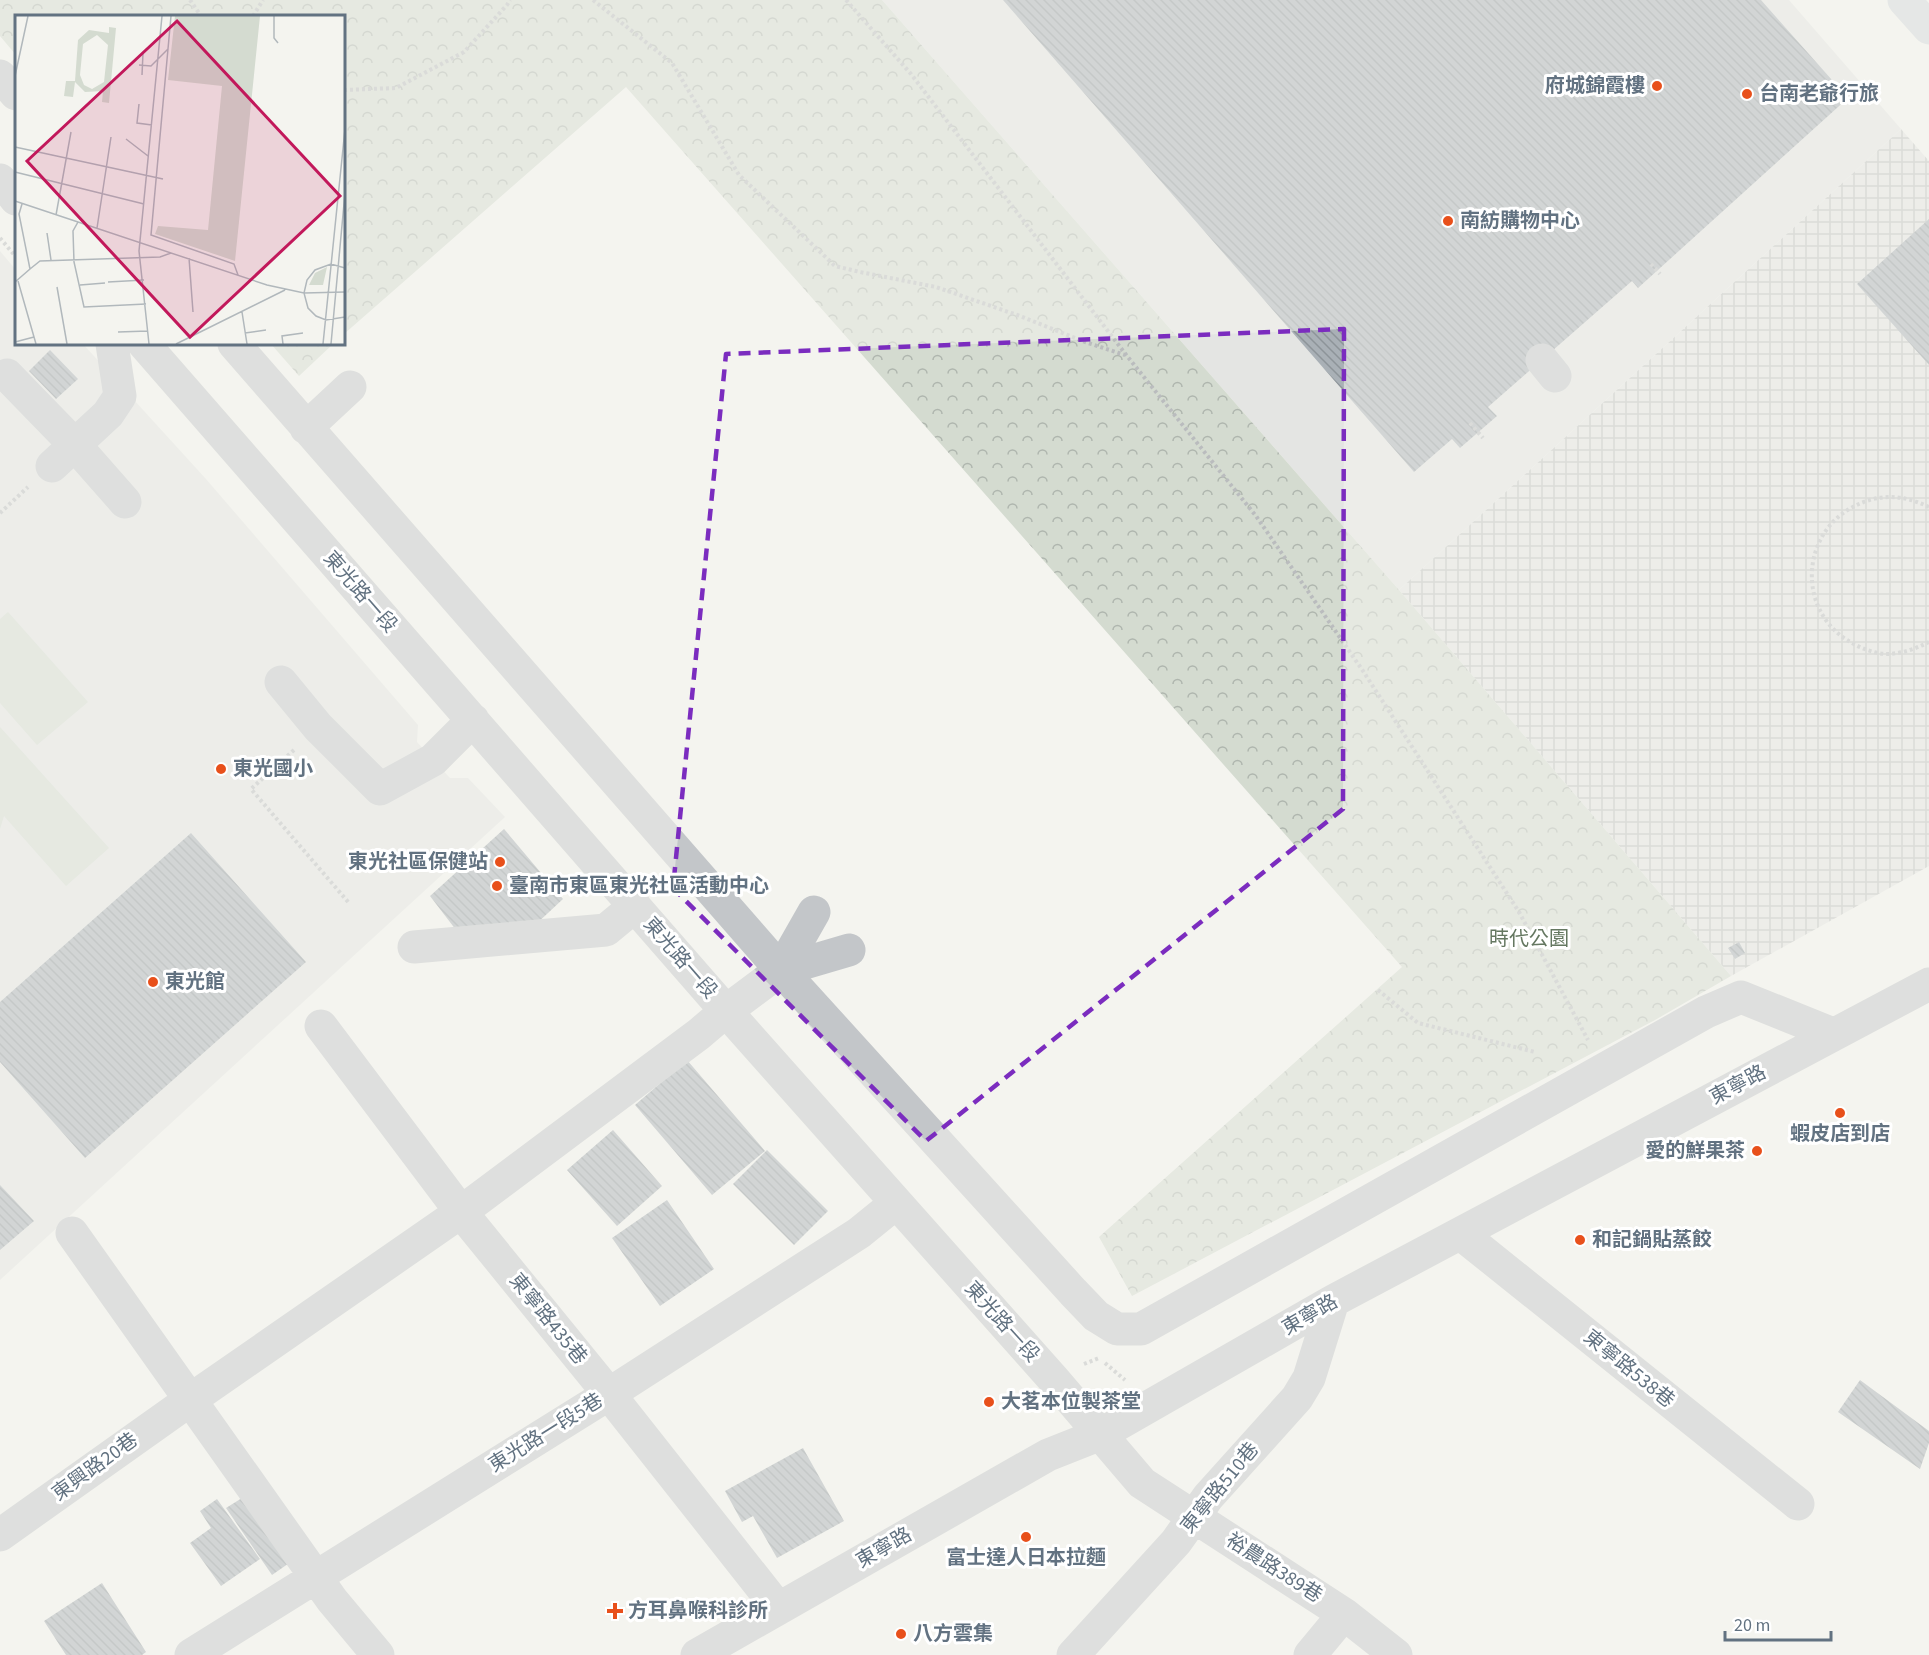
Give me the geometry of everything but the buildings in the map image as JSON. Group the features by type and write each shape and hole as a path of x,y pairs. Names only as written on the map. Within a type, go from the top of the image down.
{"main road":[{"path":"1904,0 1929,28"}],"street":[{"path":"0,76 15,93"},
{"path":"0,180 15,198"},
{"path":"63,455 108,414 120,396 112,345"},
{"name":"東光路一段","path":"145,345 726,1011 1101,1434"},
{"path":"235,345 782,970 1073,1292 1096,1316 1117,1329 1141,1329 1706,1012 1741,997 1833,1034"},
{"path":"6,375 63,455 125,502"},
{"path":"306,428 350,387"},
{"path":"282,682 318,727 380,789 434,760 473,720"},
{"path":"414,947 606,930 635,906"},
{"path":"782,970 814,912"},
{"path":"782,970 849,950"},
{"name":"東興路20巷","path":"0,1535 461,1212 782,970"},
{"name":"東寧路","path":"697,1655 1048,1455 1101,1434 1334,1301 1929,984"},
{"name":"東寧路435巷","path":"321,1026 461,1212 609,1394 778,1608"},
{"name":"東光路一段5巷","path":"191,1655 609,1394 859,1233 896,1203"},
{"path":"72,1233 316,1578 378,1655"},
{"name":"東寧路538巷","path":"1461,1234 1798,1504"},
{"name":"東寧路510巷","path":"1073,1655 1176,1542 1208,1497 1297,1398 1309,1378 1334,1301"},
{"name":"裕農路389巷","path":"1101,1434 1142,1483 1344,1614 1396,1655"},
{"path":"1311,1655 1344,1614"}],"path":[{"path":"190,0 200,15"},
{"path":"254,15 263,0"},
{"path":"345,90 396,88 464,52 510,0"},
{"path":"593,0 672,63 739,175 835,266 936,287 1127,356"},
{"path":"846,0 911,74 1127,356 1256,516 1363,671 1519,912 1605,1070"},
{"path":"0,238 15,256"},
{"path":"1652,264 1660,274"},
{"path":"1470,423 1483,438"},
{"path":"1929,507 1911,499 1886,496 1862,502 1839,514 1822,535 1812,560 1812,587 1820,612 1836,633 1859,648 1885,654 1911,651 1929,642"},
{"path":"318,727 251,789 349,903"},
{"path":"1378,990 1418,1023 1535,1052"},
{"path":"1079,1365 1100,1358 1125,1380"}],"highlighted area":[{"path":"1344,329 1343,809 926,1141 673,888 726,354"}],"shaded area":[{"name":"南紡購物中心","path":"882,0 1789,0 1901,129 1399,590"},
{"path":"1901,129 1929,161 1929,866 1731,976 1399,590"},
{"name":"東光國小","path":"0,251 15,269 15,345 84,345 206,479 418,725 417,742 450,778 468,778 505,817 0,1280"}],"green space":[{"name":"時代公園","path":"0,0 882,0 1399,590 1731,976 1655,1020 1132,1296 1099,1237 1402,967 626,87 345,333 345,15 15,15 15,54 0,36"},
{"path":"272,345 332,345 299,376"},
{"path":"8,612 88,702 37,745 0,703 0,619"},
{"path":"0,727 109,848 66,886 4,816 0,829"}],"place":[{"name":"府城錦霞樓","path":"1657,86"},
{"name":"台南老爺行旅","path":"1747,94"},
{"name":"南紡購物中心","path":"1448,221"},
{"name":"東光國小","path":"221,769"},
{"name":"東光社區保健站","path":"500,862"},
{"name":"臺南市東區東光社區活動中心","path":"497,886"},
{"name":"東光館","path":"153,982"},
{"name":"蝦皮店到店","path":"1840,1113"},
{"name":"愛的鮮果茶","path":"1757,1151"},
{"name":"和記鍋貼蒸餃","path":"1580,1240"},
{"name":"大茗本位製茶堂","path":"989,1402"},
{"name":"富士達人日本拉麵","path":"1026,1537"},
{"name":"方耳鼻喉科診所","path":"615,1611"},
{"name":"八方雲集","path":"901,1634"}]}
